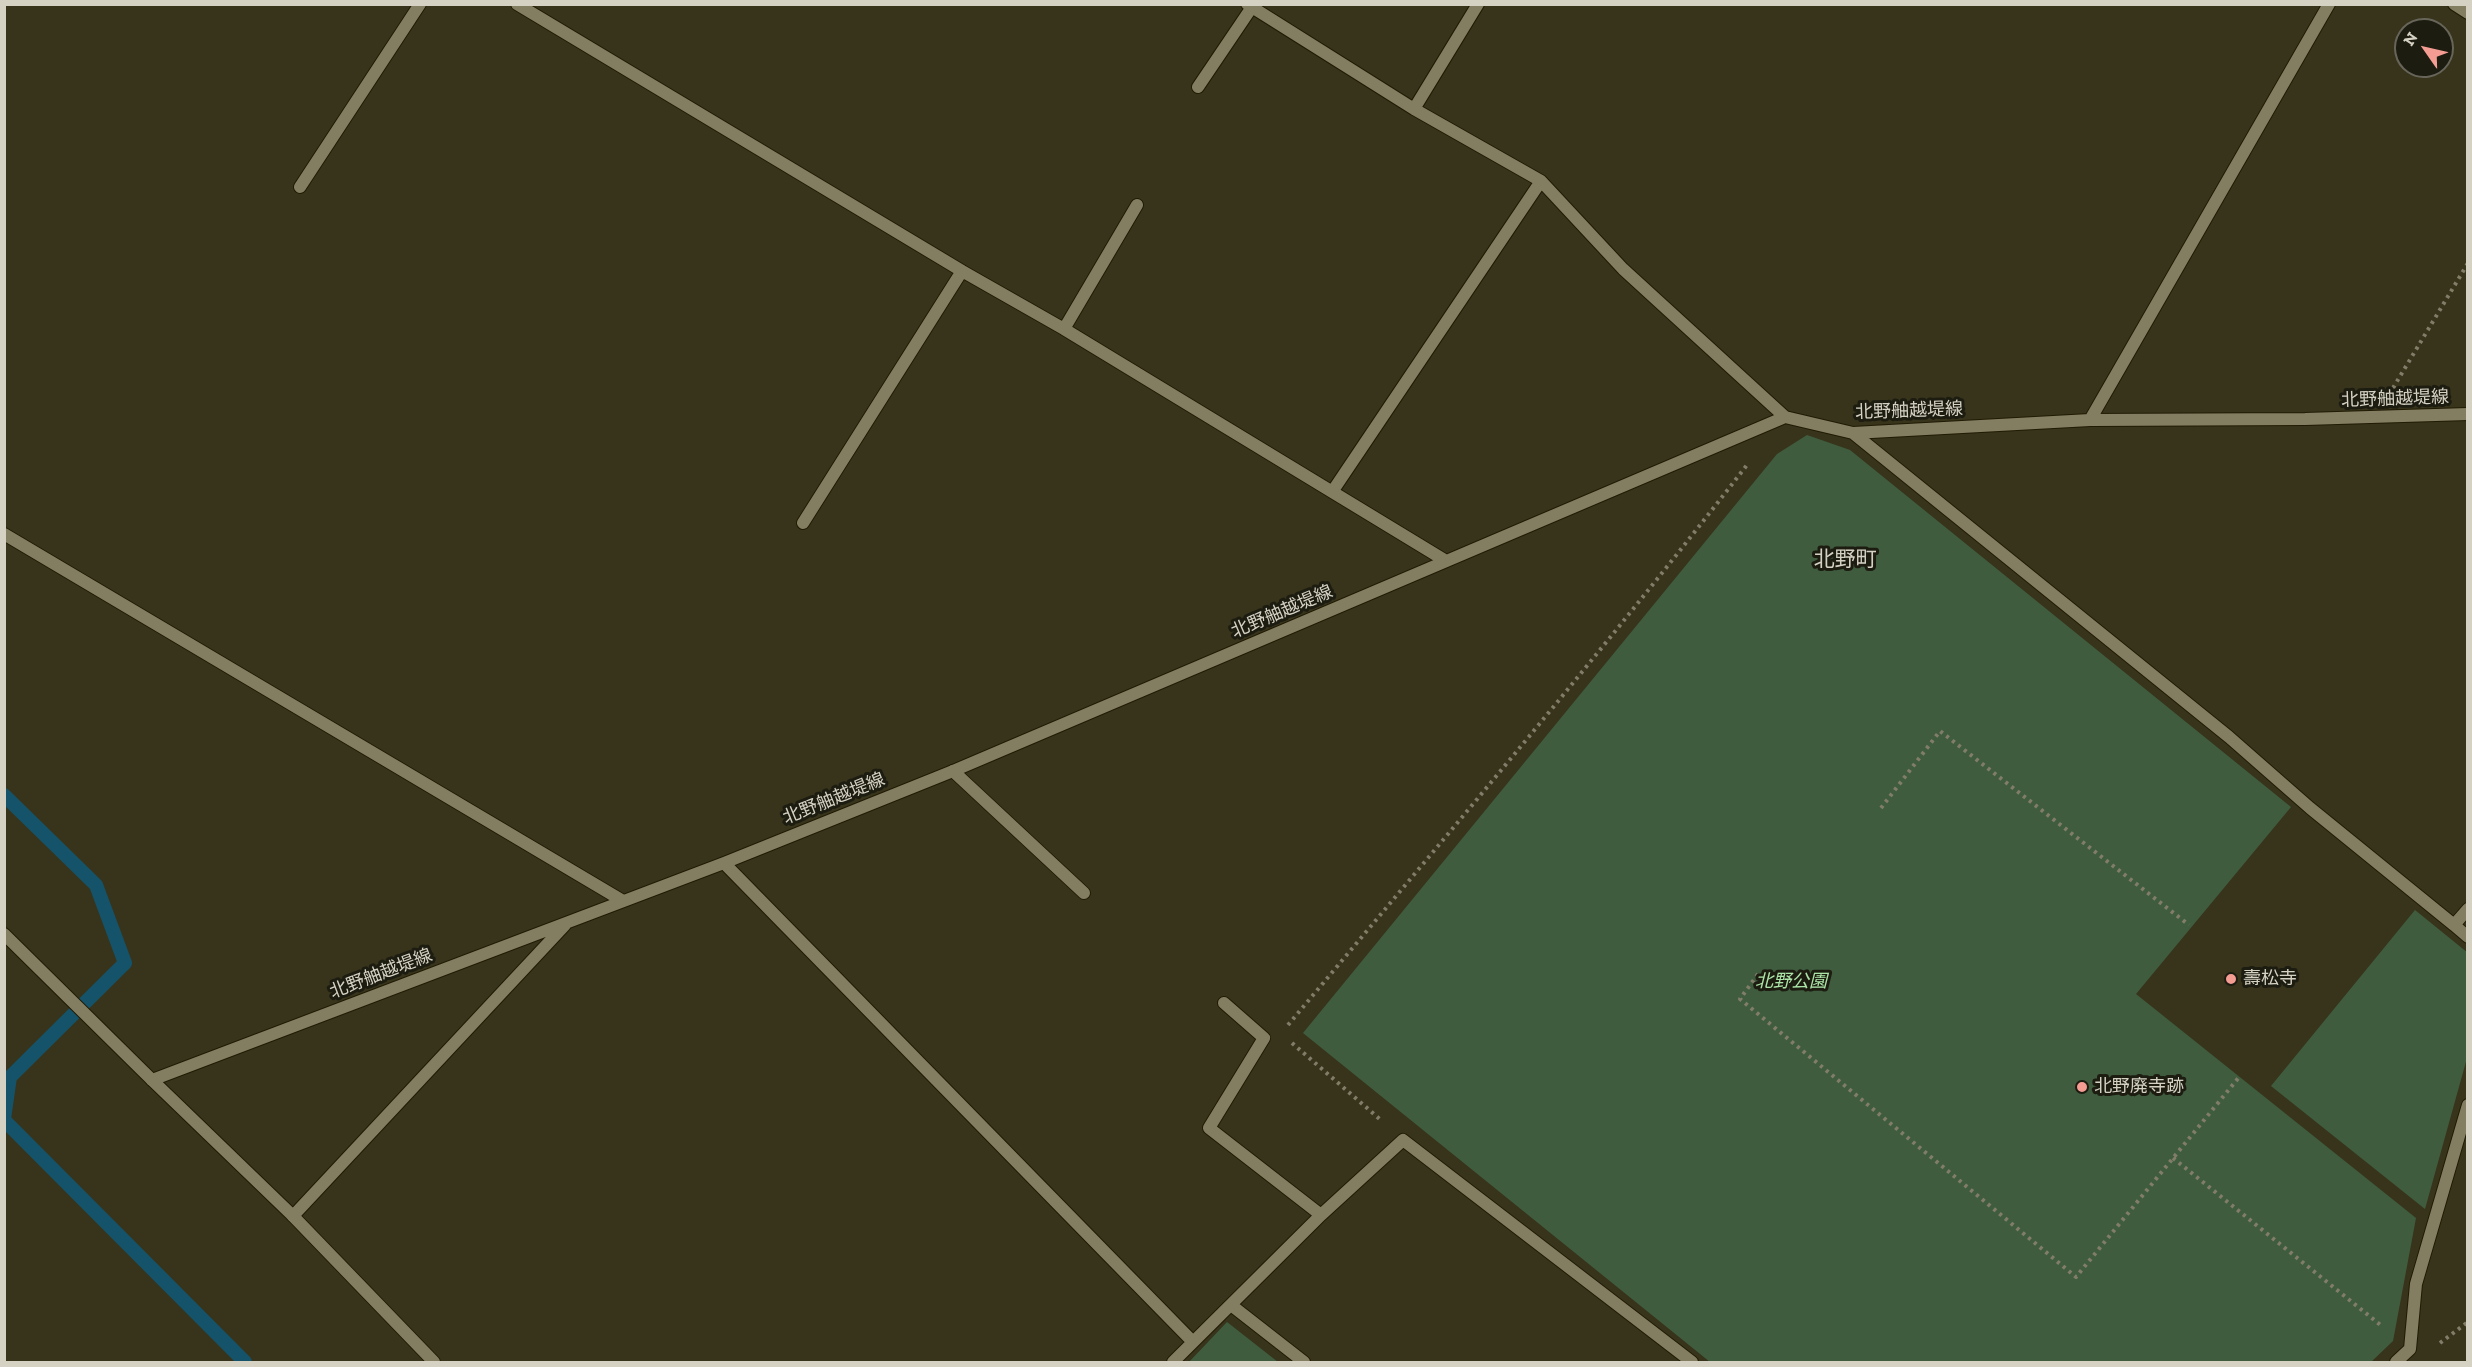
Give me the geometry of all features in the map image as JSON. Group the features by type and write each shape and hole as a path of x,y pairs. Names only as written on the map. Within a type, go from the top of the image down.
{"street":[{"path":"300,187 420,4"},
{"path":"517,4 962,271 1064,329 1446,561"},
{"path":"1414,109 1478,4"},
{"path":"2090,420 2329,4"},
{"path":"2454,4 2468,13"},
{"path":"1198,87 1250,6 1414,109 1541,181 1623,269 1785,417"},
{"path":"1332,492 1541,181"},
{"path":"1064,329 1137,204"},
{"path":"803,523 962,271"},
{"name":"北野舳越堤線","path":"152,1080 724,863 953,771 1785,417 1853,433 2090,420 2468,414"},
{"path":"1853,433 2229,737 2310,808 2468,937"},
{"path":"4,534 623,901"},
{"path":"953,771 1084,893"},
{"path":"724,863 1193,1342"},
{"path":"2454,925 2468,909"},
{"path":"293,1216 568,923"},
{"path":"4,934 293,1216 434,1362"},
{"path":"1224,1003 1264,1038 1209,1128 1321,1215"},
{"path":"2396,1362 2410,1348 2416,1284 2468,1105"},
{"path":"1173,1362 1321,1215 1403,1140 1692,1362"},
{"path":"1231,1305 1304,1362"}],"path":[{"path":"2376,417 2468,263"},
{"path":"1281,1033 1492,781 1749,463"},
{"path":"1881,808 1940,731 2189,924"},
{"path":"1758,974 1740,999 2076,1277 2240,1076"},
{"path":"1290,1041 1403,1140"},
{"path":"2173,1158 2410,1348"}],"green space":[{"name":"北野公園","path":"1807,435 1850,450 2291,807 2136,994 2416,1218 2393,1341 2371,1362 1710,1362 1303,1033 1777,454"},
{"path":"2415,910 2468,953 2467,1058 2425,1209 2271,1086"},
{"path":"1227,1322 1278,1362 1189,1362"}],"waterway":[{"path":"4,795 96,885 125,963 10,1077 4,1119"},
{"path":"4,1120 245,1362"}],"place":[{"name":"壽松寺","path":"2231,979"},
{"name":"北野廃寺跡","path":"2082,1087"}],"district":[{"name":"北野町","path":"1845,560"}]}
